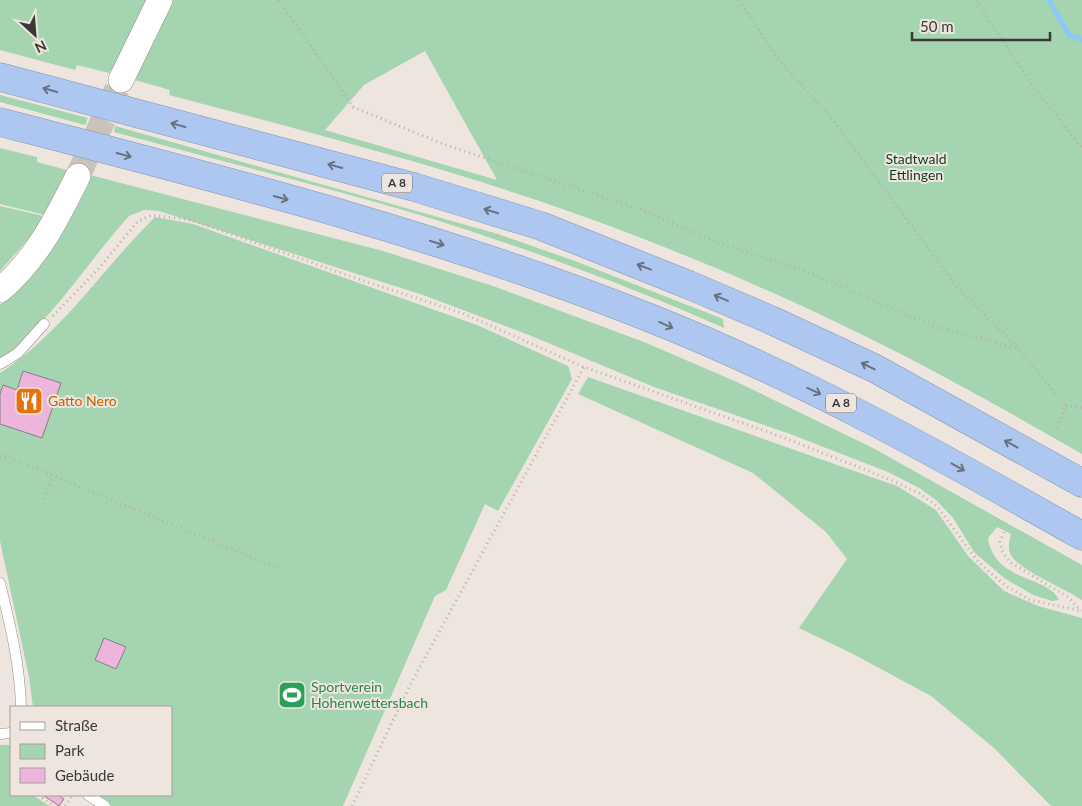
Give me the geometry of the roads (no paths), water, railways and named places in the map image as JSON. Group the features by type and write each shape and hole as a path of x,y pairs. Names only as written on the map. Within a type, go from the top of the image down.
{"highway":[{"name":"A 8","path":"0,76 414,187 541,226 689,284 874,368 1082,483"},
{"name":"A 8","path":"0,122 393,229 534,274 656,320 850,408 1082,536"}],"street":[{"path":"121,80 160,0"},
{"path":"0,290 20,272 40,246 78,176"}],"lane":[{"path":"0,364 18,353 44,324"},
{"path":"0,583 13,638 21,706"},
{"path":"90,796 105,806"}],"waterway":[{"path":"1049,0 1069,35 1082,40"}],"tunnel":[{"path":"78,176 117,89"}],"place":[{"name":"Gatto Nero","path":"29,401"},
{"name":"Sportverein Hohenwettersbach","path":"292,695"}],"park label":[{"name":"Stadtwald Ettlingen","path":"916,168"}]}
